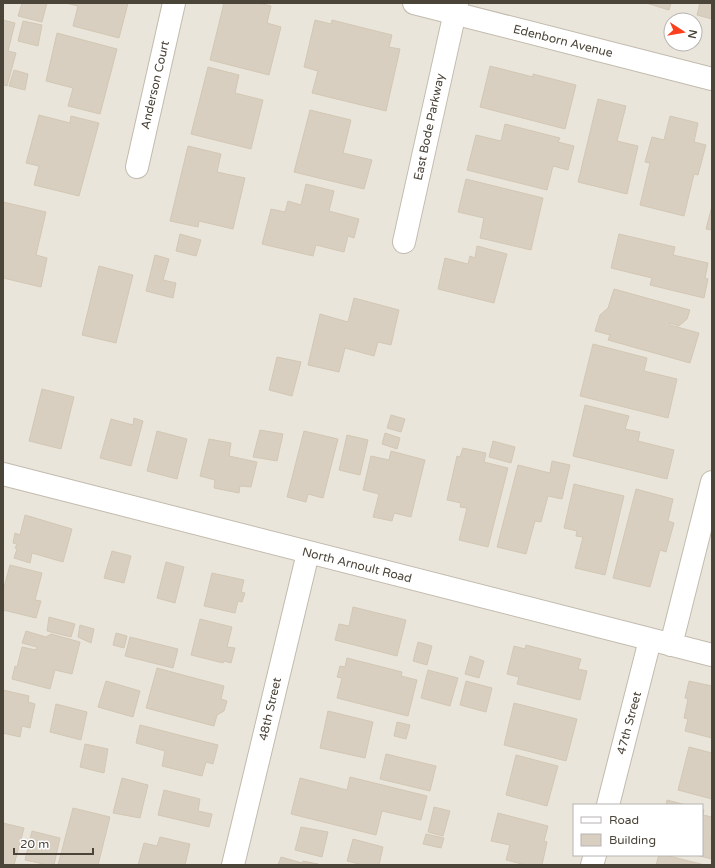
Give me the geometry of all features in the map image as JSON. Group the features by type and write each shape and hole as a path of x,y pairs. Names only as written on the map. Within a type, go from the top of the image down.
{"street":[{"name":"Anderson Court","path":"137,167 174,3"},
{"name":"Edenborn Avenue","path":"414,3 456,8 712,79"},
{"name":"East Bode Parkway","path":"404,242 456,8"},
{"name":"North Arnoult Road","path":"3,474 712,655"},
{"path":"671,644 712,482"},
{"name":"48th Street","path":"233,865 308,553"},
{"name":"47th Street","path":"608,804 650,640"}],"shaded area":[{"path":"3,3 712,3 712,865 3,865"}],"building":[{"path":"22,3 47,3 42,22 18,16"},
{"path":"66,3 128,3 119,38 73,26 78,6"},
{"path":"224,3 258,3 271,6 267,23 281,27 269,75 210,60"},
{"path":"646,3 671,3 669,10"},
{"path":"700,3 712,3 712,19 703,17 703,12 698,12"},
{"path":"3,20 15,23 8,51 16,53 7,86 3,85"},
{"path":"315,20 331,24 332,20 392,35 389,47 400,49 386,111 312,93 318,71 304,67"},
{"path":"23,21 42,25 38,46 18,41"},
{"path":"57,33 117,49 100,114 68,106 73,88 46,81"},
{"path":"490,66 533,77 533,74 576,85 565,129 480,107"},
{"path":"208,67 239,75 235,93 263,100 251,149 191,134"},
{"path":"14,70 28,74 25,90 9,86"},
{"path":"598,99 626,106 617,141 638,146 627,194 578,182"},
{"path":"310,110 351,120 343,153 372,160 364,189 294,172"},
{"path":"39,115 70,123 71,116 99,123 79,196 34,185 39,166 26,163"},
{"path":"670,116 698,123 694,142 706,145 698,175 694,174 684,216 640,205 650,163 645,162 652,137 664,140"},
{"path":"505,124 560,138 558,142 574,146 568,170 553,166 547,190 467,170 476,135 501,141"},
{"path":"188,146 221,154 217,172 245,178 233,229 199,221 198,227 170,221"},
{"path":"466,179 543,198 531,250 480,238 484,218 458,212"},
{"path":"306,184 334,191 329,211 359,219 354,238 348,236 344,252 316,245 313,256 262,244 271,209 285,212 288,201 301,205"},
{"path":"3,202 46,212 36,255 47,258 41,287 3,278"},
{"path":"712,206 712,230 706,229"},
{"path":"180,234 201,240 196,256 176,251"},
{"path":"619,234 675,247 673,255 708,263 705,278 708,279 704,298 650,285 652,278 611,268"},
{"path":"477,246 507,254 494,303 438,289 445,258 468,264 470,256 475,258"},
{"path":"155,255 169,259 163,280 176,283 173,298 146,291"},
{"path":"99,266 133,275 116,343 82,335"},
{"path":"614,289 690,310 687,319 679,326 670,323 670,325 699,333 690,363 608,340 610,335 595,331 600,315 608,308"},
{"path":"354,298 399,310 391,345 378,342 374,356 345,348 339,372 308,365 320,314 348,322"},
{"path":"593,344 647,358 644,371 677,379 668,418 580,396"},
{"path":"277,357 301,362 292,396 269,390"},
{"path":"42,389 74,397 61,449 29,441"},
{"path":"585,405 629,416 625,429 640,432 638,441 674,450 667,479 573,456"},
{"path":"391,415 405,419 401,432 387,428"},
{"path":"134,418 143,421 131,466 100,458 111,419 133,425"},
{"path":"260,430 283,434 277,461 253,457"},
{"path":"157,431 187,439 177,479 147,471"},
{"path":"304,431 338,439 323,498 308,494 306,502 287,497"},
{"path":"385,433 400,438 397,449 382,444"},
{"path":"347,435 368,440 360,475 339,470"},
{"path":"209,439 231,443 229,456 257,462 251,487 240,486 239,493 214,488 215,480 200,476"},
{"path":"493,441 515,447 511,463 489,457"},
{"path":"463,448 486,453 484,462 508,468 488,547 459,540 467,508 460,507 461,503 447,500 457,456 460,457"},
{"path":"391,451 425,460 411,517 394,513 392,521 373,517 379,494 363,490 371,456 389,460"},
{"path":"552,461 570,465 562,499 548,496 541,522 535,521 526,554 497,547 518,465 550,473"},
{"path":"574,484 624,496 605,575 575,568 583,537 576,536 577,531 564,528"},
{"path":"636,489 673,499 668,521 674,523 666,552 660,550 650,587 613,578"},
{"path":"25,515 72,529 63,562 32,553 30,563 14,558 17,549 15,548 17,544 13,543 15,533 20,535"},
{"path":"112,551 131,556 124,583 104,578"},
{"path":"166,562 184,567 175,603 157,598"},
{"path":"10,565 42,573 35,600 41,601 36,618 3,610 3,591"},
{"path":"212,573 244,580 241,592 245,593 242,602 238,601 235,613 204,606"},
{"path":"353,607 406,620 397,656 335,640 339,624 349,626"},
{"path":"49,617 75,624 71,637 47,631"},
{"path":"200,619 232,627 227,647 235,648 231,663 224,661 223,663 191,655"},
{"path":"80,625 94,629 91,643 78,637"},
{"path":"26,631 46,637 51,634 80,642 72,674 55,670 50,689 12,679 22,647 36,650 37,647 22,643"},
{"path":"116,633 127,636 124,648 113,645"},
{"path":"130,637 178,649 173,668 125,656"},
{"path":"418,642 432,646 427,665 413,661"},
{"path":"526,645 581,659 578,669 587,671 580,700 517,684 519,677 507,674 514,646 525,649"},
{"path":"470,656 484,661 479,678 465,674"},
{"path":"347,658 402,672 401,676 417,680 408,716 337,698 342,678 337,677 340,666 345,667"},
{"path":"157,668 224,686 221,699 227,701 224,711 217,715 214,726 146,708"},
{"path":"428,670 458,678 450,706 421,698"},
{"path":"106,681 140,691 133,717 98,707"},
{"path":"466,681 492,688 486,712 460,705"},
{"path":"689,681 712,686 712,738 685,731 688,719 684,718 688,699 685,698"},
{"path":"3,690 29,696 28,702 35,704 30,728 22,726 20,737 3,733"},
{"path":"514,703 577,719 566,761 504,745"},
{"path":"56,704 87,712 81,740 50,732"},
{"path":"328,711 373,722 365,758 320,748"},
{"path":"397,722 410,725 406,739 394,736"},
{"path":"140,725 218,745 213,764 206,762 202,776 162,766 165,751 136,743"},
{"path":"85,744 108,749 104,773 80,767"},
{"path":"689,747 712,753 712,799 678,790"},
{"path":"386,754 436,766 430,791 380,779"},
{"path":"516,755 558,766 547,806 506,795"},
{"path":"350,777 427,796 421,820 382,811 376,835 291,814 300,778 347,790"},
{"path":"122,778 148,785 140,818 113,813"},
{"path":"164,790 200,799 198,811 212,814 209,827 158,815"},
{"path":"667,800 682,804 666,804"},
{"path":"434,807 450,811 443,836 428,832"},
{"path":"73,808 110,817 98,865 58,865"},
{"path":"498,813 548,826 544,841 547,842 542,865 526,865 506,860 510,845 491,841"},
{"path":"703,815 712,817 712,833 710,840 712,840 712,859 700,856 703,856"},
{"path":"3,823 24,828 14,865 3,865"},
{"path":"301,827 328,832 322,857 295,850"},
{"path":"32,831 60,838 54,865 25,860"},
{"path":"426,834 444,838 441,848 423,844"},
{"path":"160,837 190,844 185,865 138,865 144,843 157,846"},
{"path":"353,839 383,847 379,865 363,865 347,861"},
{"path":"659,856 669,856 705,865 656,865"},
{"path":"281,857 302,863 303,861 318,864 278,865"}]}
